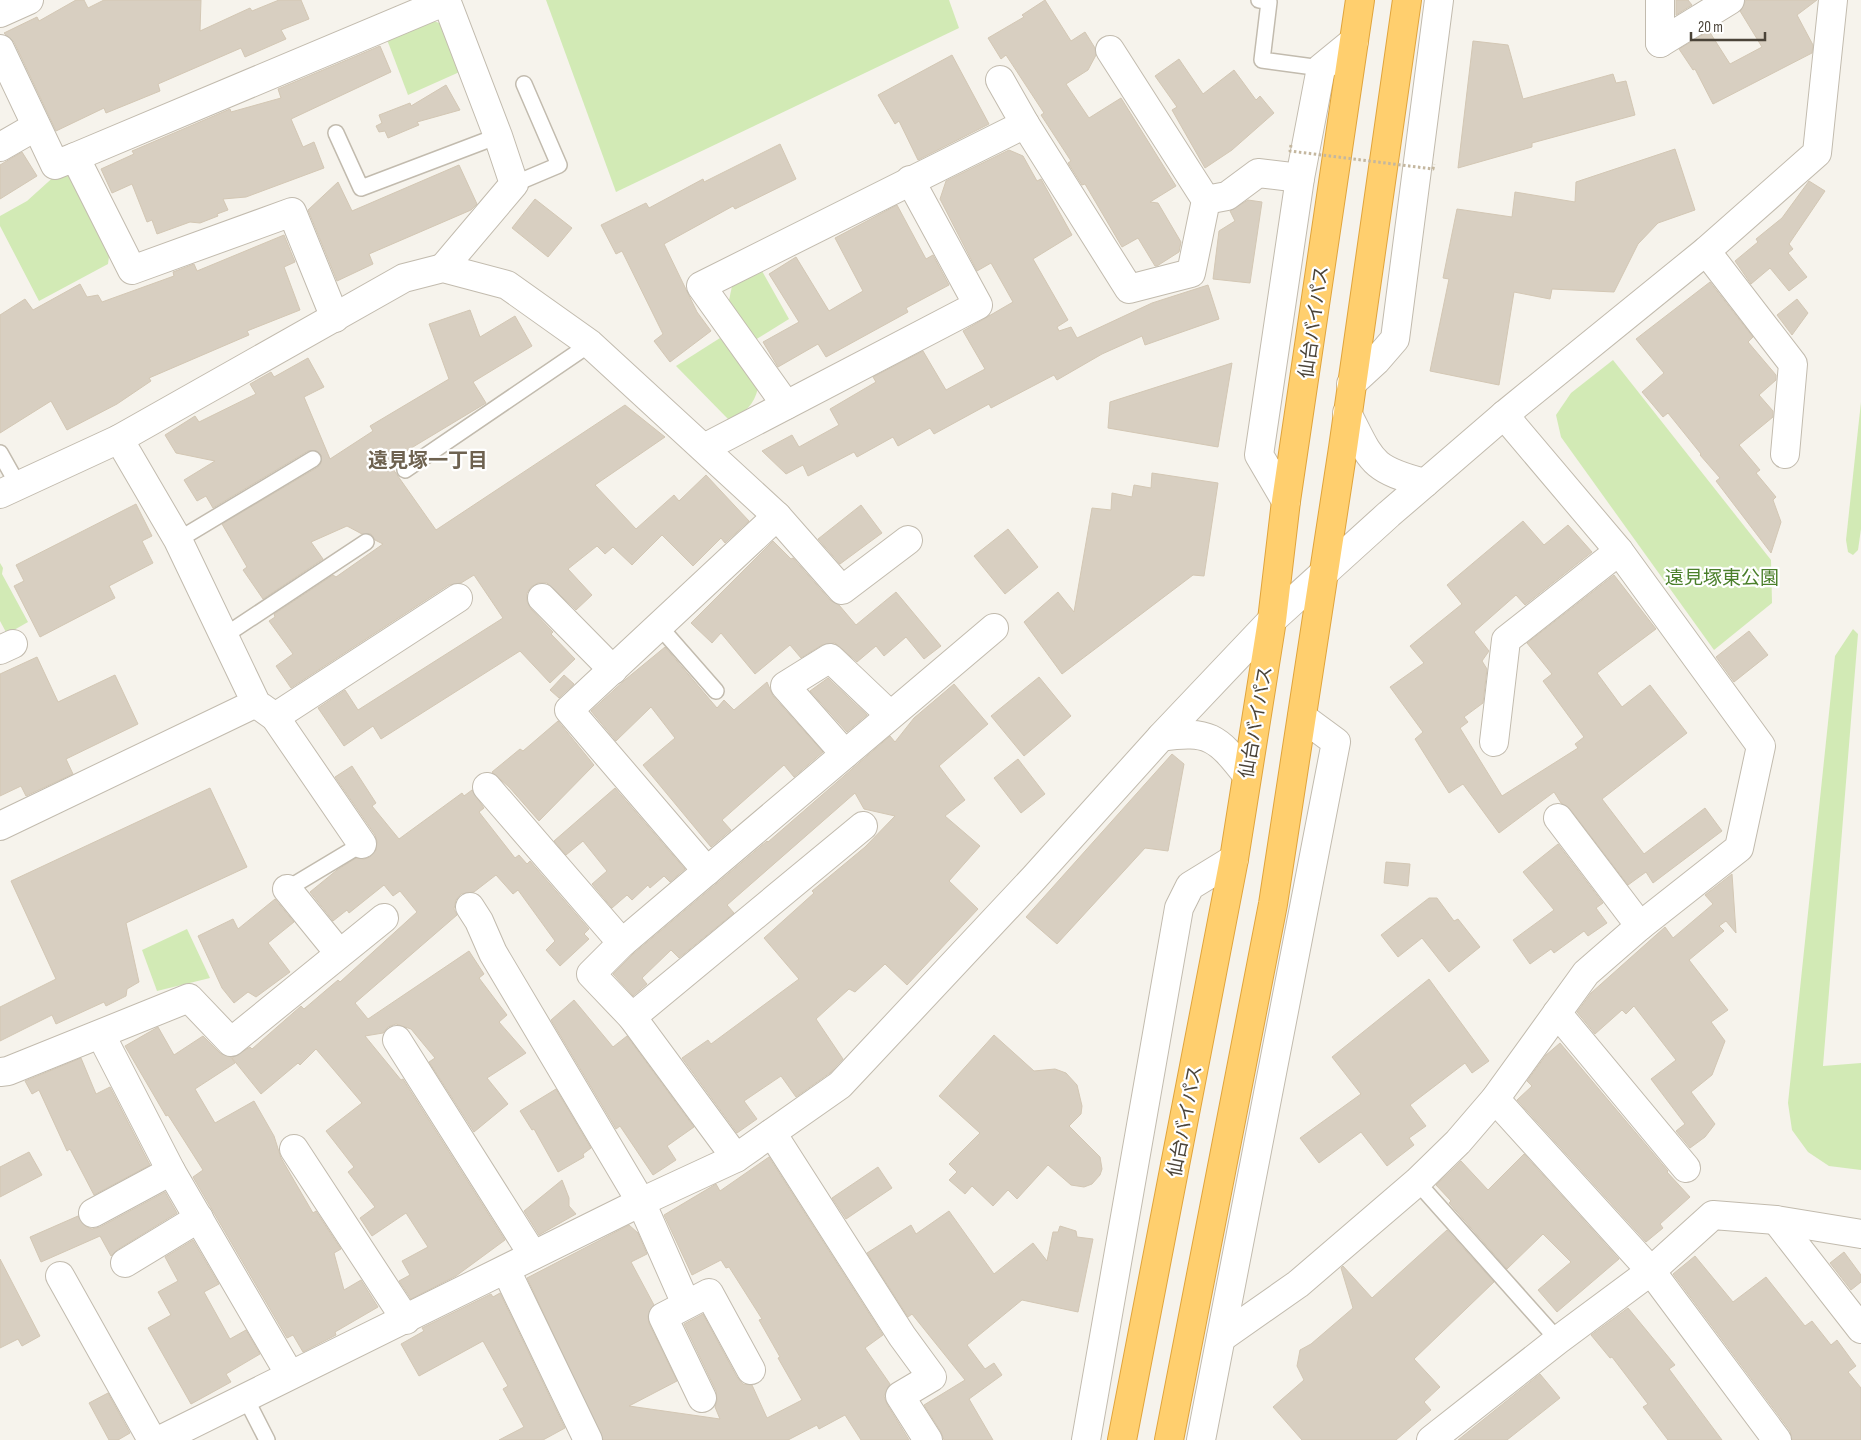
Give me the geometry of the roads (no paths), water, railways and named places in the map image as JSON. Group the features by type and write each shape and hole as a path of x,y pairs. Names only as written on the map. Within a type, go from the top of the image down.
{"highway":[{"name":"仙台バイパス","path":"1122,1440 1234,859 1272,620 1286,501 1360,0"},
{"path":"1169,1440 1273,904 1324,574 1406,0"}],"street":[{"path":"0,13 29,0"},
{"path":"0,49 35,127 55,165 446,0 498,136 514,184 443,268"},
{"path":"1351,384 1376,361 1395,339 1439,0"},
{"path":"1660,0 1660,43 1730,0"},
{"path":"160,1440 406,1320 641,1202 736,1158 840,1084 1034,878 1161,737 1272,620 1425,482 1504,415 1706,251 1817,154 1833,0"},
{"path":"1286,501 1259,454 1300,178 1321,68 1354,41"},
{"path":"1000,80 1025,124 1128,289 1191,273 1206,200 1110,50"},
{"path":"786,405 701,286 1025,124"},
{"path":"0,147 35,127"},
{"path":"75,157 132,270 292,212 335,318"},
{"path":"1206,200 1227,196 1258,173 1300,178"},
{"path":"704,448 978,305 910,180"},
{"path":"1706,251 1793,364 1785,454"},
{"path":"9,490 119,439 404,278 443,268 507,285 590,344 777,516 842,590 908,540"},
{"path":"1347,413 1368,453 1380,467 1395,475 1425,482"},
{"path":"1221,1338 1298,1284 1417,1182 1458,1142 1495,1099 1586,973 1640,926 1739,848 1761,746 1619,552 1504,415"},
{"path":"119,439 178,540 224,636 266,710 362,844"},
{"path":"707,871 569,710 777,516"},
{"path":"1494,742 1506,640 1619,552"},
{"path":"0,826 266,710 458,598"},
{"path":"542,598 613,670"},
{"path":"736,1158 632,1017 591,974 622,943 994,628"},
{"path":"845,754 785,686 830,658 890,715"},
{"path":"1201,1440 1336,742 1302,717"},
{"path":"1161,737 1178,734 1210,737 1223,747 1246,774"},
{"path":"487,787 622,943"},
{"path":"1558,818 1640,926"},
{"path":"632,1017 863,826"},
{"path":"1086,1440 1179,908 1190,886 1234,859"},
{"path":"288,888 339,953"},
{"path":"470,907 479,921 493,953 641,1202 686,1304"},
{"path":"0,1072 8,1071 100,1035 189,998 231,1042 384,918"},
{"path":"1557,1013 1686,1168"},
{"path":"100,1035 171,1171 290,1375"},
{"path":"397,1040 533,1255"},
{"path":"1495,1099 1651,1271 1777,1440"},
{"path":"772,1133 902,1336 932,1377 900,1396 928,1440"},
{"path":"294,1149 406,1320"},
{"path":"93,1213 171,1171"},
{"path":"1431,1440 1558,1340 1651,1271 1713,1215 1776,1220 1861,1234"},
{"path":"125,1263 199,1218"},
{"path":"1776,1220 1861,1330"},
{"path":"506,1270 588,1440"},
{"path":"60,1276 152,1440"},
{"path":"702,1398 663,1317 709,1293 751,1370"}],"lane":[{"path":"1259,0 1269,2 1262,60 1321,68"},
{"path":"514,184 559,165 524,84"},
{"path":"336,132 361,188 498,136"},
{"path":"405,470 590,344"},
{"path":"0,453 9,490"},
{"path":"178,540 313,459"},
{"path":"224,636 366,542"},
{"path":"659,626 716,691"},
{"path":"288,888 362,844"},
{"path":"1417,1182 1558,1340"},
{"path":"245,1397 267,1440"}],"district":[{"name":"遠見塚一丁目","path":"428,460"}],"park label":[{"name":"遠見塚東公園","path":"1722,577"}]}
